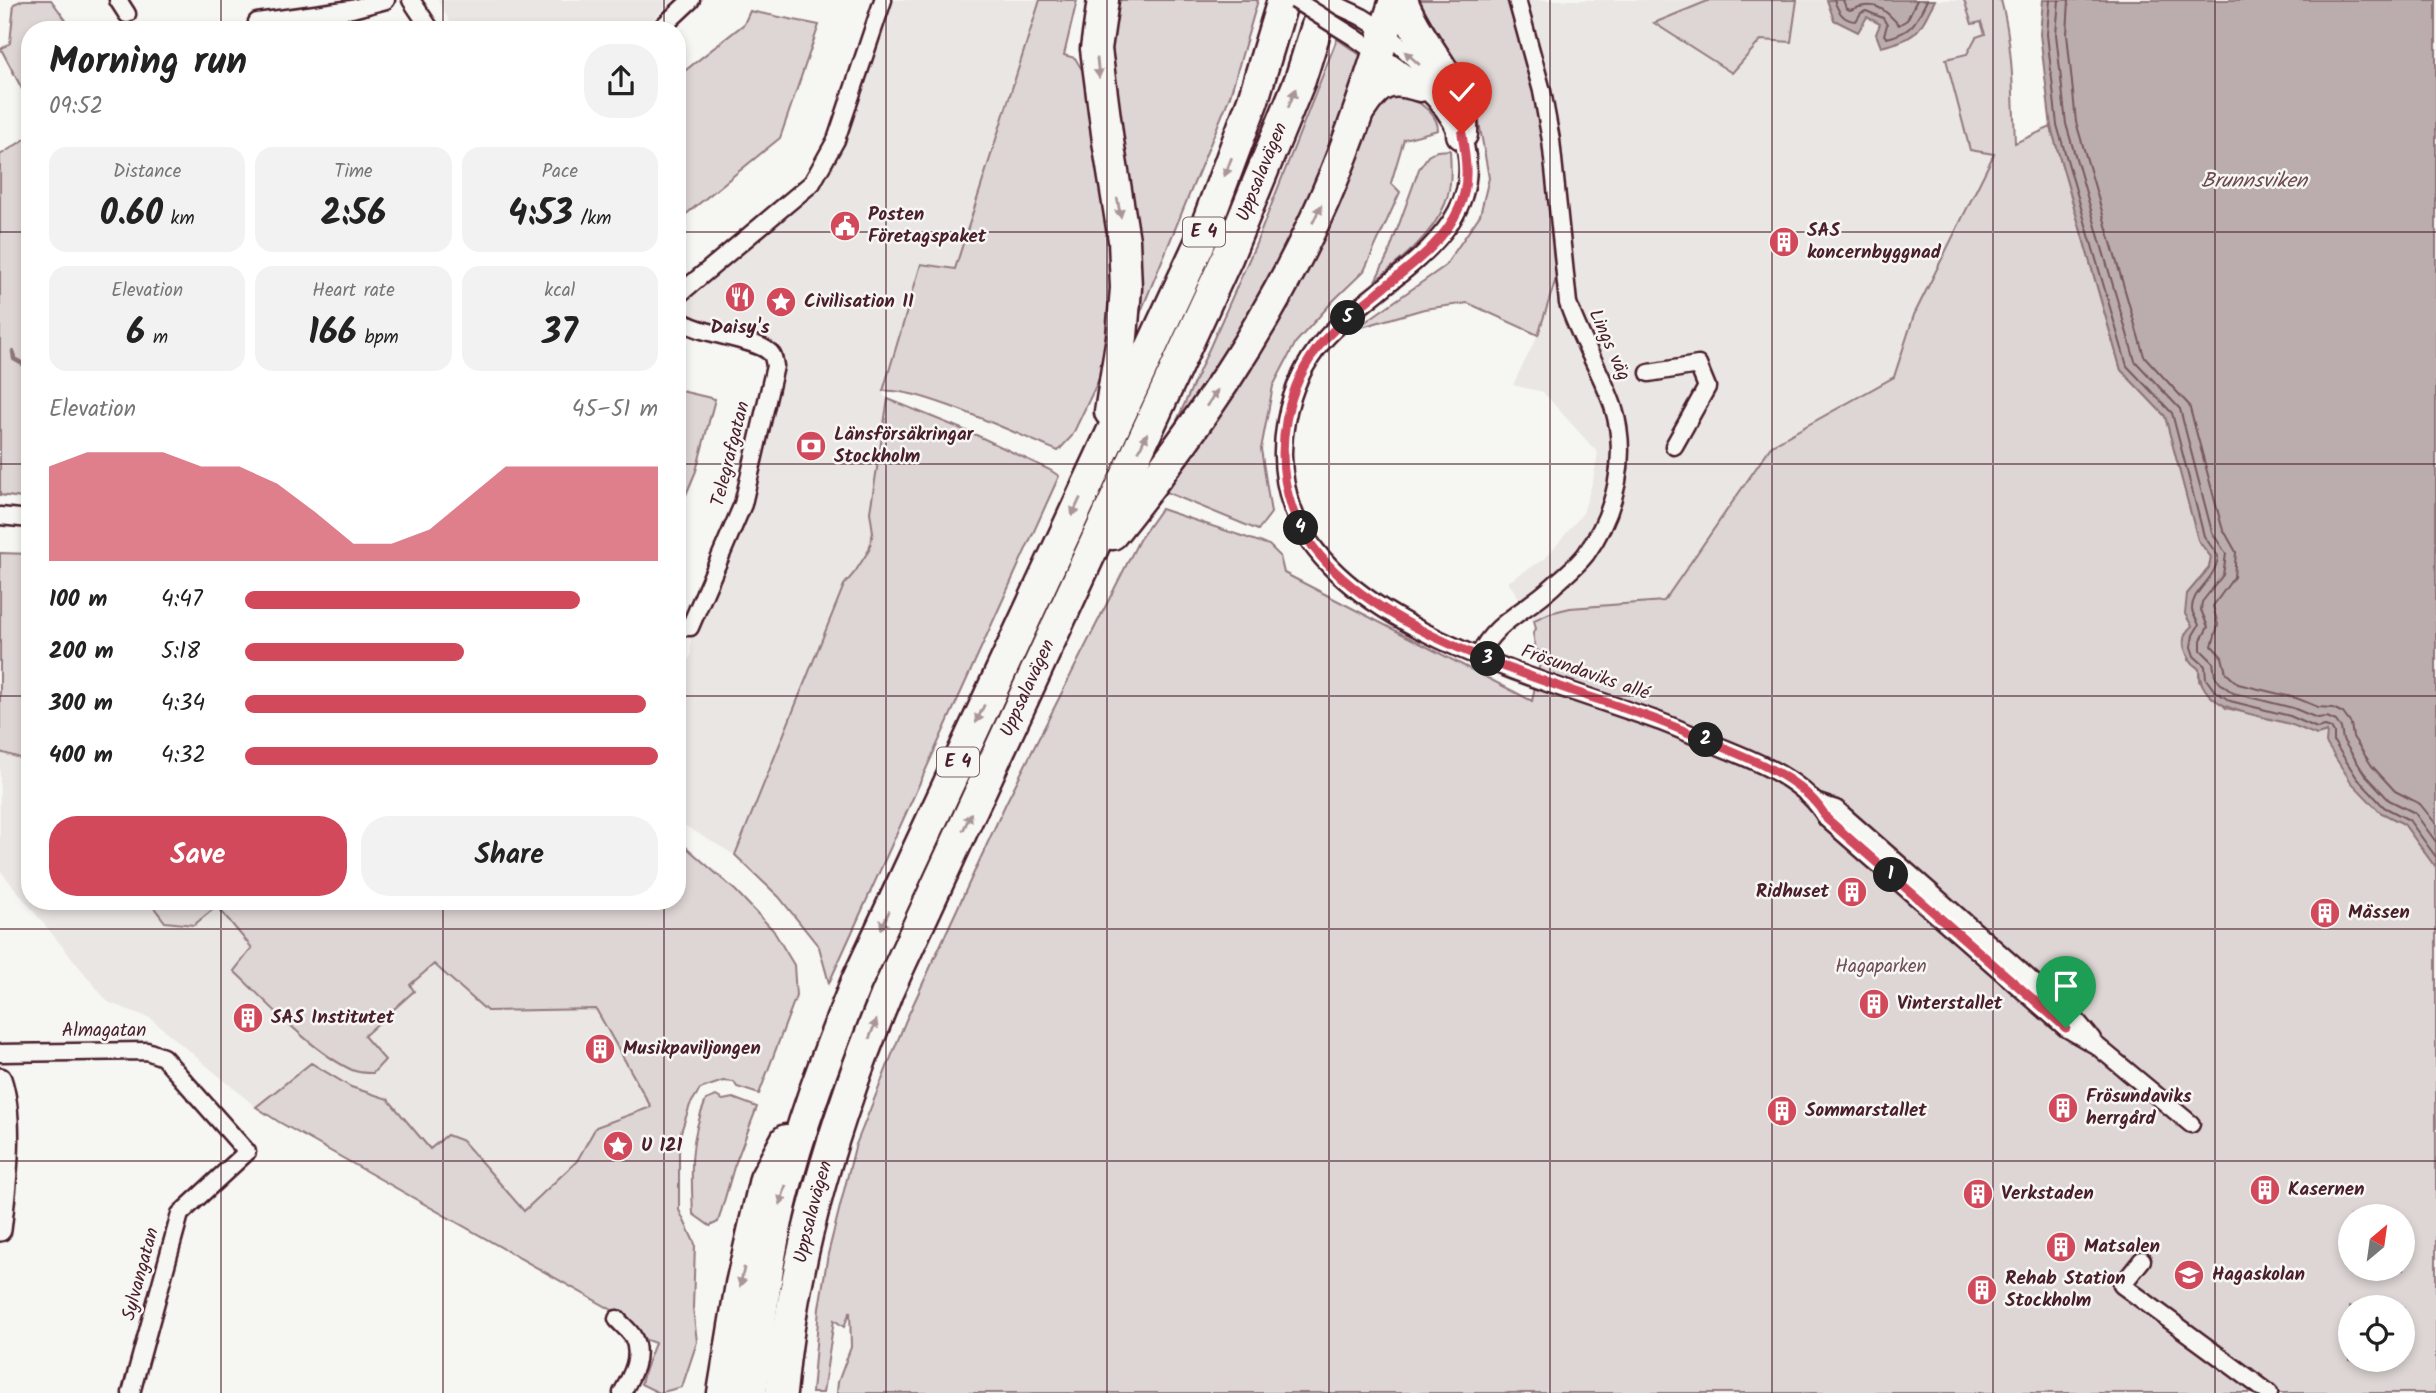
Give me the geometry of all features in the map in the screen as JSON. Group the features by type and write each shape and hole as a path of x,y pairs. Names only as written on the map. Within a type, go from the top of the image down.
{"highway":[{"path":"1103,0 1096,49 1124,240 1126,288 1122,337 1105,445"},
{"name":"Uppsalavägen","path":"751,1393 764,1288 781,1203 816,1082 856,983 1199,244 1253,100 1283,0"},
{"name":"Uppsalavägen","path":"781,1393 794,1293 813,1211 849,1093 887,993 1227,258 1300,80 1327,0"},
{"path":"1083,570 1161,473 1250,339 1287,275 1324,199 1355,117 1369,35 1395,0"},
{"path":"1402,0 1454,91 1461,109 1464,146"},
{"path":"1355,117 1373,90 1384,83 1407,81 1420,86"},
{"path":"723,1393 741,1284 765,1180 816,1082"},
{"path":"784,1360 790,1393"}],"street":[{"path":"118,0 127,15"},
{"path":"264,21 352,9 386,0"},
{"path":"411,0 425,21"},
{"path":"669,21 691,0"},
{"path":"686,288 812,183 836,140 883,0"},
{"path":"1295,0 1369,35 1424,69 1454,114 1464,146"},
{"path":"1327,0 1369,35"},
{"name":"Lings väg","path":"1479,656 1490,634 1550,589 1585,556 1607,516 1618,474 1619,432 1613,406 1568,303 1551,140 1542,91 1517,0"},
{"name":"Frösundaviks allé","path":"1369,35 1431,95 1453,125 1464,146 1466,182 1460,207 1445,232 1413,264 1324,341 1311,359 1290,401 1285,425 1286,487 1301,529 1317,554 1340,576 1409,624 1527,676 1662,722 1739,754 1806,792 1818,803 1827,819 1959,936 2066,1028 2098,1046 2191,1124"},
{"name":"Telegrafgatan","path":"686,326 761,347 772,355 775,366 743,504 686,623"},
{"path":"1648,373 1698,365 1707,387 1674,446"},
{"path":"0,516 21,518"},
{"name":"Almagatan","path":"0,1053 156,1053 172,1067 247,1152"},
{"path":"0,1079 6,1126 6,1163 0,1230"},
{"name":"Sylvangatan","path":"131,1393 180,1213 247,1152"},
{"path":"2142,1259 2122,1285 2269,1393"},
{"path":"617,1319 633,1336 638,1355 622,1393"}],"shaded area":[{"path":"438,0 674,0 651,21 449,21"},
{"path":"886,0 1040,0 955,269 921,264 883,391 883,395 888,399 870,512 873,532 869,550 844,585 735,855 686,826 686,665 691,655 691,629 744,504 773,354 686,320 686,289 814,183"},
{"path":"1525,0 2001,0 2015,143 1894,377 1772,445 1664,601 1570,608 1534,620 1508,582 1546,558 1583,513 1598,453 1543,392 1513,385 1538,335 1568,240"},
{"path":"0,752 21,758 21,896 0,870"},
{"path":"33,910 156,910 165,922 204,910 220,910 253,948 234,972 363,1036 414,991 409,986 434,964 487,1011 596,1009 651,1107 596,1127 577,1161 524,1211 463,1141 430,1149 388,1099 351,1087 311,1063 256,1107 150,1018 108,1002"}],"green space":[{"path":"23,0 51,0 66,21 21,21 21,87 1,49 10,43 14,4"},
{"path":"1040,0 1077,0 1064,55 1075,58 1087,78 1116,255 1115,305 1101,375 1072,436 1058,451 944,404 919,396 883,391 921,264 955,269"},
{"path":"1114,0 1258,0 1230,96 1130,338 1108,73"},
{"path":"1409,0 1509,0 1539,115 1559,269 1538,335 1468,303 1424,309 1355,329 1445,266 1480,215 1489,178 1479,122"},
{"path":"1710,0 1797,0 1791,42 1761,40 1732,73 1654,23"},
{"name":"Hagaparken","path":"1964,0 2001,0 2010,52 2015,143 2051,127 2121,370 2165,416 2198,539 2211,557 2209,568 2187,594 2193,626 2188,660 2199,669 2199,681 2226,708 2288,723 2317,735 2327,732 2380,812 2404,824 2436,868 2436,1393 837,1393 838,1382 851,1347 850,1311 844,1327 834,1320 823,1393 812,1393 819,1308 828,1254 855,1147 906,1020 1006,803 1139,540 1161,509 1269,545 1280,556 1284,573 1532,701 1541,658 1540,652 1536,650 1534,620 1570,608 1664,601 1772,445 1894,377 1914,315 1994,154 1970,150 1946,59 1967,54 1976,37 1985,34 1981,22 1972,24"},
{"path":"750,11 819,25 780,138 686,214 686,70 744,24"},
{"path":"1337,39 1366,59 1343,122 1261,305 1155,470 1255,246"},
{"path":"1407,94 1432,114 1438,130 1404,139 1391,183 1400,192 1364,271 1296,342 1273,386 1261,449 1271,513 1258,530 1161,490 1375,106 1388,95"},
{"path":"21,142 21,498 0,495 0,155"},
{"path":"1450,150 1449,191 1439,216 1415,247 1375,281 1388,255 1419,169 1428,156 1437,151"},
{"path":"686,392 715,399 696,471 686,495"},
{"path":"888,399 974,434 1059,476 829,983 819,947 779,897 735,855 844,585 869,550 873,532 870,512"},
{"path":"0,553 21,554 21,758 0,752"},
{"path":"686,847 736,891 773,930 794,965 796,996 759,1094 737,1087 734,1082 723,1081 700,1089 690,1105 679,1138 679,1210 695,1244 693,1308 697,1342 682,1387 659,1393 641,1384 655,1343 641,1338 619,1314 256,1107 311,1063 351,1087 388,1099 430,1149 447,1135 463,1141 524,1211 577,1161 596,1127 651,1107 596,1009 487,1011 434,964 410,985 414,991 364,1036 385,1060 373,1073 357,1072 337,1062 305,1038 234,971 252,948 220,910 686,910"},
{"path":"156,910 212,910 194,925 165,922"},
{"path":"716,1096 723,1100 733,1098 757,1107 734,1167 718,1222 710,1226 693,1214 692,1156 700,1115 706,1100"}],"water":[{"path":"1827,0 1935,0 1916,32 1903,40 1881,47 1876,34 1880,24 1867,17 1858,32 1834,20"},
{"name":"Brunnsviken","path":"2043,0 2436,0 2436,868 2404,824 2380,812 2351,782 2326,743 2327,732 2317,735 2290,724 2245,713 2219,702 2209,694 2202,683 2199,669 2187,654 2184,642 2187,631 2192,626 2185,614 2187,594 2209,568 2211,557 2198,540 2165,416 2121,370 2051,127 2040,34"}],"waterway":[{"path":"13,351 14,359 21,363"}],"place":[{"name":"Posten Företagspaket","path":"845,226"},
{"name":"SAS koncernbyggnad","path":"1784,242"},
{"name":"Daisy's","path":"740,297"},
{"name":"Civilisation II","path":"781,302"},
{"name":"Länsförsäkringar Stockholm","path":"811,446"},
{"name":"Ridhuset","path":"1852,892"},
{"name":"Mässen","path":"2325,913"},
{"name":"Vinterstallet","path":"1874,1004"},
{"name":"SAS Institutet","path":"248,1018"},
{"name":"Musikpaviljongen","path":"600,1049"},
{"name":"Frösundaviks herrgård","path":"2063,1108"},
{"name":"Sommarstallet","path":"1782,1111"},
{"name":"U 121","path":"618,1146"},
{"name":"Kasernen","path":"2265,1190"},
{"name":"Verkstaden","path":"1978,1194"},
{"name":"Matsalen","path":"2061,1247"},
{"name":"Hagaskolan","path":"2189,1275"},
{"name":"Rehab Station Stockholm","path":"1982,1290"}],"route":[{"path":"1462,134 1466,182 1460,207 1445,232 1413,264 1375,294 1324,341 1311,359 1290,401 1283,442 1286,487 1301,529 1317,554 1358,590 1409,624 1527,676 1662,722 1720,746 1762,765 1806,792 1818,803 1827,819 2066,1028"}]}
